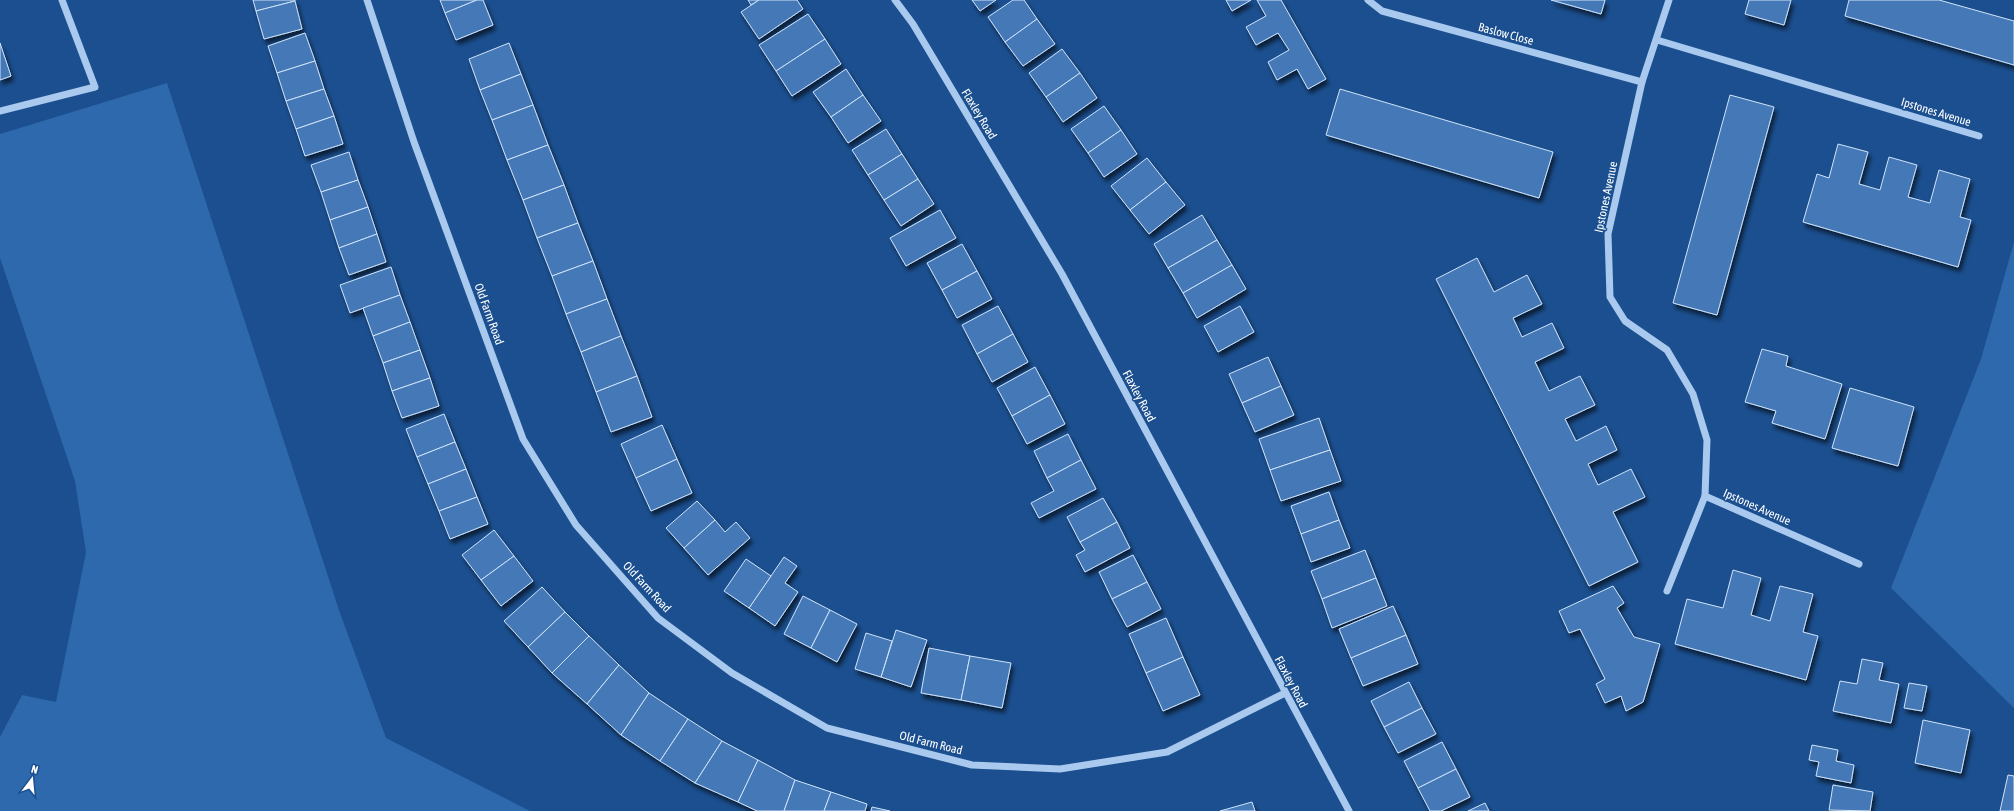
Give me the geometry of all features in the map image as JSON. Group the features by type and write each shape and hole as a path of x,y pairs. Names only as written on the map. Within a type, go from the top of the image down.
{"street":[{"path":"0,111 95,87 62,0"},
{"name":"Old Farm Road","path":"367,0 414,142 523,438 576,525 658,618 732,673 827,728 972,765 1060,769 1167,752 1285,693"},
{"name":"Flaxley Road","path":"895,0 913,24 1062,274 1348,811"},
{"name":"Baslow Close","path":"1368,0 1382,11 1642,82"},
{"name":"Ipstones Avenue","path":"1669,0 1642,82 1608,234 1610,297 1625,321 1667,350 1693,394 1707,440 1705,496 1859,564"},
{"name":"Ipstones Avenue","path":"1657,40 1979,136"},
{"path":"1667,591 1705,496"}],"shaded area":[{"path":"167,83 340,613 386,738 530,811 0,811 0,737 22,695 56,702 86,552 75,481 0,258 0,134"},
{"path":"2014,242 2014,708 1891,588 1981,359"}],"building":[{"path":"253,0 295,0 295,1 256,11"},
{"path":"440,0 477,0 445,13"},
{"path":"477,0 483,0 493,25 456,40 445,13"},
{"path":"748,0 759,0 751,5"},
{"path":"759,0 797,0 803,9 759,39 741,12"},
{"path":"972,0 996,0 980,11"},
{"path":"1013,0 1024,0 1037,19 1005,42 988,17"},
{"path":"1226,0 1251,0 1232,11"},
{"path":"1257,0 1281,0 1326,79 1308,89 1297,69 1277,80 1268,62 1289,50 1278,33 1256,45 1246,27 1266,16"},
{"path":"1551,0 1605,0 1601,14"},
{"path":"1749,0 1791,0 1784,25 1745,14"},
{"path":"1849,0 1939,0 2014,21 2014,65 1845,16"},
{"path":"295,1 302,29 264,39 256,11"},
{"path":"808,14 825,39 776,71 759,45"},
{"path":"1037,19 1055,44 1023,66 1005,42"},
{"path":"305,33 315,61 277,73 268,46"},
{"path":"825,39 841,64 792,96 776,71"},
{"path":"0,43 11,76 0,80"},
{"path":"509,43 521,74 480,90 469,59"},
{"path":"1062,49 1080,73 1046,97 1029,73"},
{"path":"315,61 324,89 286,101 277,73"},
{"path":"846,69 863,95 831,117 813,92"},
{"path":"1080,73 1097,98 1063,122 1046,97"},
{"path":"521,74 533,105 492,120 480,90"},
{"path":"324,89 334,116 296,129 286,101"},
{"path":"1340,89 1553,152 1539,198 1326,135"},
{"path":"863,95 881,121 848,143 831,117"},
{"path":"1730,95 1774,107 1717,315 1673,303"},
{"path":"533,105 548,145 507,160 492,120"},
{"path":"1104,106 1121,130 1088,153 1071,129"},
{"path":"334,116 343,144 305,156 296,129"},
{"path":"886,129 902,154 868,175 852,150"},
{"path":"1121,130 1137,154 1104,177 1088,153"},
{"path":"1838,144 1868,152 1859,184 1880,190 1889,157 1917,165 1908,197 1930,203 1939,170 1970,179 1960,217 1971,220 1958,267 1803,222 1817,174 1829,178"},
{"path":"548,145 564,185 523,200 507,160"},
{"path":"349,152 358,180 321,192 311,165"},
{"path":"902,154 918,179 884,200 868,175"},
{"path":"1147,158 1166,182 1130,210 1111,186"},
{"path":"918,179 934,204 901,226 884,200"},
{"path":"358,180 368,207 330,220 321,192"},
{"path":"1166,182 1185,205 1149,234 1130,210"},
{"path":"564,185 578,223 537,238 523,200"},
{"path":"368,207 377,234 339,248 330,220"},
{"path":"940,210 956,238 906,266 890,238"},
{"path":"1202,215 1217,240 1168,268 1154,244"},
{"path":"578,223 593,261 552,276 537,238"},
{"path":"377,234 386,262 349,275 339,248"},
{"path":"1217,240 1232,265 1183,293 1168,268"},
{"path":"962,244 977,271 942,290 927,263"},
{"path":"1477,258 1494,292 1527,275 1542,304 1513,318 1522,337 1552,323 1564,348 1535,362 1549,391 1580,376 1595,405 1565,419 1576,441 1606,426 1617,450 1588,464 1598,485 1631,469 1645,497 1613,512 1638,562 1589,586 1436,279"},
{"path":"593,261 607,299 566,314 552,276"},
{"path":"1232,265 1246,289 1197,318 1183,293"},
{"path":"391,267 400,295 350,313 340,285"},
{"path":"977,271 992,299 957,318 942,290"},
{"path":"400,295 410,322 373,336 363,308"},
{"path":"607,299 621,336 581,352 566,314"},
{"path":"998,306 1013,334 977,354 962,325"},
{"path":"1240,306 1254,332 1218,352 1204,326"},
{"path":"410,322 420,350 383,363 373,336"},
{"path":"1013,334 1028,362 992,382 977,354"},
{"path":"621,336 637,376 596,392 581,352"},
{"path":"1762,349 1788,356 1786,366 1842,384 1825,439 1772,423 1776,411 1745,402"},
{"path":"420,350 430,378 392,391 383,363"},
{"path":"1268,357 1281,386 1242,403 1229,374"},
{"path":"1035,367 1050,395 1012,416 997,388"},
{"path":"637,376 652,417 611,432 596,392"},
{"path":"430,378 439,406 402,418 392,391"},
{"path":"1281,386 1294,415 1255,432 1242,403"},
{"path":"1850,388 1914,407 1898,466 1832,448"},
{"path":"1050,395 1065,424 1027,444 1012,416"},
{"path":"444,414 455,442 417,457 406,429"},
{"path":"1319,418 1330,450 1270,470 1259,439"},
{"path":"662,425 677,459 636,478 621,444"},
{"path":"1068,434 1081,460 1047,478 1034,451"},
{"path":"455,442 466,469 428,484 417,457"},
{"path":"1330,450 1341,481 1281,501 1270,470"},
{"path":"677,459 692,493 651,511 636,478"},
{"path":"1081,460 1096,489 1039,518 1031,503 1054,491 1047,478"},
{"path":"466,469 477,497 439,511 428,484"},
{"path":"1329,492 1339,520 1301,534 1291,506"},
{"path":"477,497 488,524 450,539 439,511"},
{"path":"1103,498 1117,522 1080,542 1067,517"},
{"path":"697,501 715,520 684,548 666,528"},
{"path":"715,520 725,532 736,522 750,538 708,575 684,548"},
{"path":"1339,520 1350,548 1311,562 1301,534"},
{"path":"1117,522 1130,548 1085,572 1076,555 1085,550 1080,542"},
{"path":"494,530 514,556 481,580 462,555"},
{"path":"1365,550 1376,578 1322,599 1311,571"},
{"path":"1133,555 1147,582 1112,599 1099,572"},
{"path":"514,556 533,581 501,606 481,580"},
{"path":"784,557 797,566 785,583 798,592 775,626 749,608"},
{"path":"746,559 771,576 749,608 724,591"},
{"path":"1733,570 1761,578 1751,615 1770,621 1780,586 1813,594 1803,632 1818,636 1806,680 1675,644 1687,599 1723,608"},
{"path":"1376,578 1387,606 1332,628 1322,599"},
{"path":"1147,582 1161,609 1127,627 1112,599"},
{"path":"1613,586 1624,603 1617,608 1634,637 1660,644 1643,702 1626,711 1621,696 1605,703 1596,684 1605,679 1580,629 1569,633 1559,611"},
{"path":"542,587 565,612 528,647 504,621"},
{"path":"803,596 830,610 811,648 784,634"},
{"path":"1393,606 1406,635 1351,658 1339,629"},
{"path":"830,610 857,624 837,662 811,648"},
{"path":"565,612 589,636 552,673 528,647"},
{"path":"1166,618 1183,657 1146,673 1129,634"},
{"path":"896,630 927,640 911,687 881,677"},
{"path":"866,633 892,641 881,677 855,669"},
{"path":"1406,635 1418,664 1363,686 1351,658"},
{"path":"589,636 619,665 587,704 552,673"},
{"path":"929,648 970,656 961,700 921,693"},
{"path":"970,656 1011,663 1002,708 961,700"},
{"path":"1183,657 1200,695 1163,711 1146,673"},
{"path":"1862,659 1883,663 1879,680 1899,684 1891,723 1833,711 1840,681 1857,684"},
{"path":"619,665 649,693 621,735 587,704"},
{"path":"1409,682 1422,708 1384,727 1371,701"},
{"path":"1909,683 1927,686 1922,711 1904,708"},
{"path":"649,693 688,719 660,761 621,735"},
{"path":"1422,708 1436,734 1398,753 1384,727"},
{"path":"688,719 722,741 695,783 660,761"},
{"path":"1923,720 1970,730 1961,773 1915,763"},
{"path":"722,741 758,760 738,802 695,783"},
{"path":"1442,742 1456,769 1418,788 1404,761"},
{"path":"1812,745 1838,750 1836,761 1854,765 1851,783 1816,776 1819,762 1809,760"},
{"path":"758,760 795,780 784,811 757,811 738,802"},
{"path":"1456,769 1470,797 1441,811 1430,811 1418,788"},
{"path":"2008,775 2014,776 2014,811 2000,811"},
{"path":"795,780 831,792 824,811 784,811"},
{"path":"1833,785 1873,792 1870,811 1829,810"},
{"path":"831,792 867,804 865,811 824,811"},
{"path":"1252,802 1255,811 1220,811"},
{"path":"1485,803 1489,811 1468,811"},
{"path":"872,807 890,811 871,811"}]}
